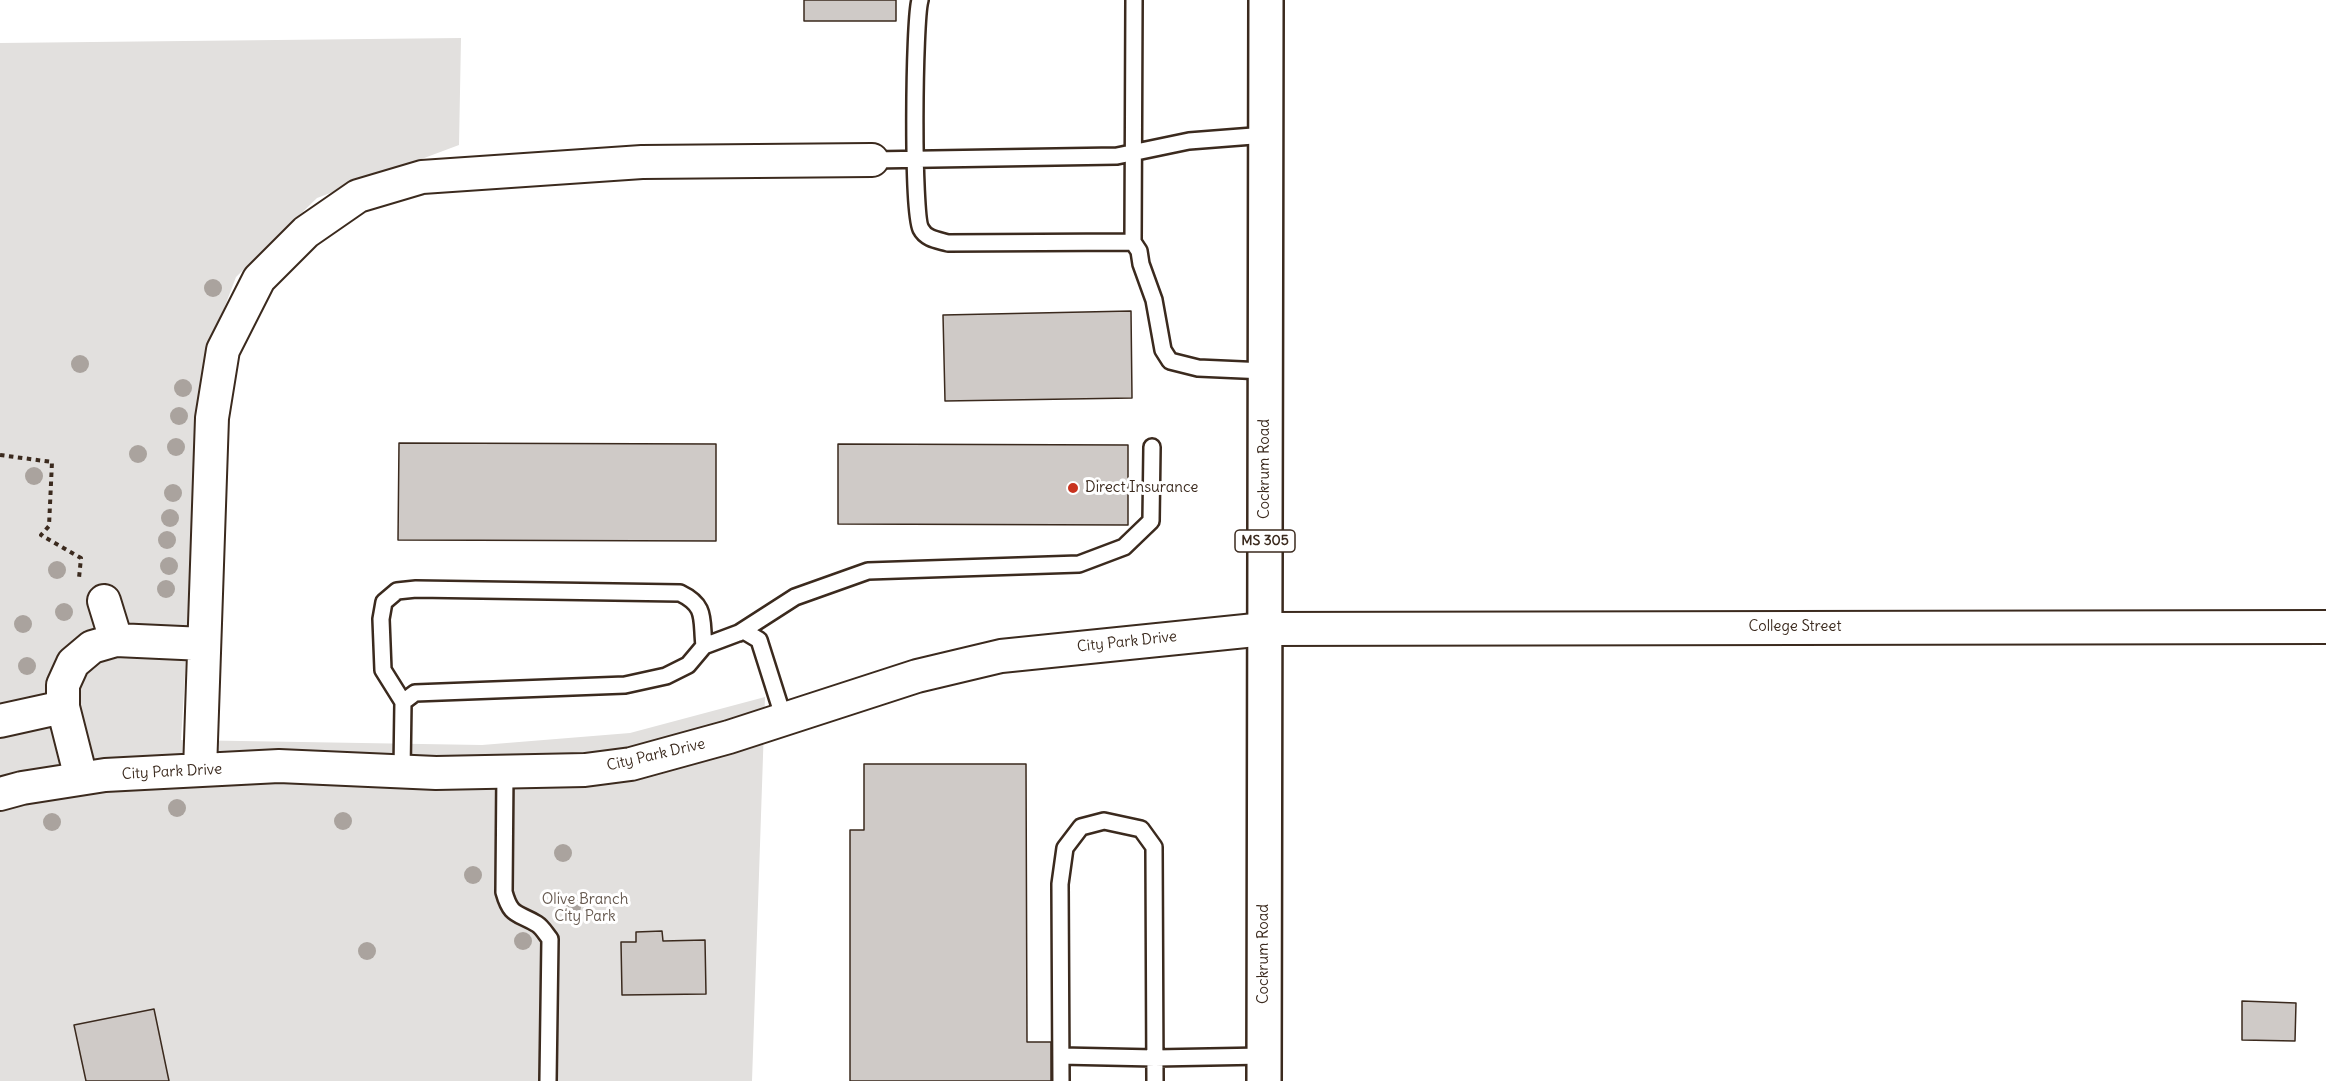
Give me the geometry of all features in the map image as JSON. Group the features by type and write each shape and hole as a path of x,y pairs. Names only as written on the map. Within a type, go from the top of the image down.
{"main road":[{"name":"Cockrum Road","path":"1264,1069 1266,0"}],"street":[{"path":"200,770 212,418 223,350 260,279 306,232 358,196 422,177 642,162 872,160"},
{"path":"104,601 116,640"},
{"name":"College Street","path":"1265,628 2326,627"},
{"name":"City Park Drive","path":"0,794 22,788 105,775 279,766 402,771 505,771 585,770 631,764 784,719 917,676 1001,656 1265,628"},
{"path":"81,778 63,707 63,685 74,663 92,647 116,640 204,644"},
{"path":"0,721 63,707"}],"lane":[{"path":"920,0 914,159 919,228 927,237 948,243 1133,242"},
{"path":"1134,0 1133,242 1139,251 1141,264 1154,300 1163,350 1170,361 1198,368 1265,371"},
{"path":"872,160 1117,156 1189,141 1266,135"},
{"path":"403,702 415,693 625,685 666,676 688,664 704,646 739,633 795,597 868,571 1079,564 1124,547 1151,520 1152,447"},
{"path":"402,771 403,702 383,670 381,619 384,602 397,591 416,589 680,592 694,600 700,610 704,646"},
{"path":"739,633 744,632 759,640 784,719"},
{"path":"505,771 504,892 508,908 522,918 539,925 550,939 548,1081"},
{"path":"1061,1081 1060,884 1065,848 1081,826 1104,821 1141,830 1154,848 1155,1081"},
{"path":"1061,1056 1155,1058 1264,1069"}],"path":[{"path":"0,455 52,462 49,526 41,535 81,558 79,582"}],"green space":[{"name":"Olive Branch City Park","path":"461,38 459,145 317,198 236,277 204,361 181,740 482,745 630,733 765,697 752,1081 0,1081 0,43"}],"building":[{"path":"804,0 896,0 896,21 804,21"},
{"path":"1131,311 1132,398 945,401 943,315"},
{"path":"399,443 716,444 716,541 398,540"},
{"path":"838,444 1128,445 1128,525 838,524"},
{"path":"864,764 1026,764 1027,1042 1051,1042 1051,1081 850,1081 850,830 864,830"},
{"path":"662,931 663,941 705,940 706,994 622,995 621,942 636,942 636,932"},
{"path":"2242,1001 2296,1003 2295,1041 2242,1040"},
{"path":"154,1009 169,1081 86,1081 74,1025"}],"place":[{"name":"Direct Insurance","path":"1073,488"}]}
